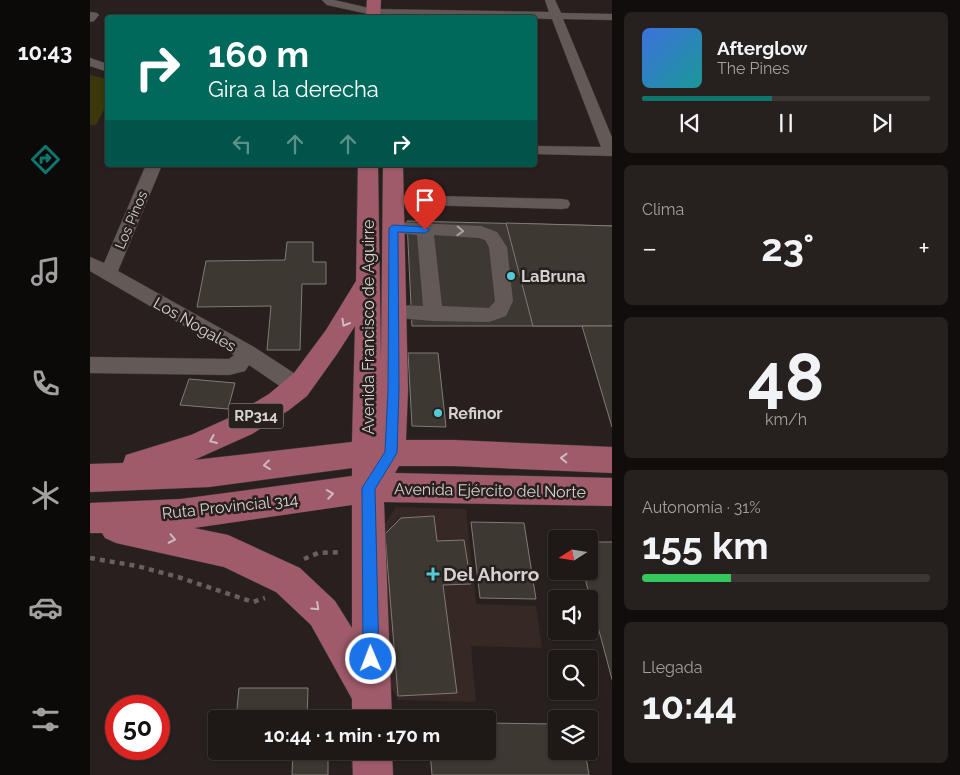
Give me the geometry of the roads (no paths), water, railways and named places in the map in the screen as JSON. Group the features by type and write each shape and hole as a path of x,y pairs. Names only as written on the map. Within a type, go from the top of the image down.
{"main road":[{"name":"Avenida Francisco de Aguirre","path":"368,167 368,280 379,453"},
{"name":"Avenida Francisco de Aguirre","path":"368,488 379,453 394,390 393,167"},
{"name":"RP314","path":"90,478 177,455 226,435 274,405 298,387 335,340 368,280"},
{"path":"394,390 406,422 418,437 454,453"},
{"name":"RP314","path":"90,478 160,476 209,472 379,453"},
{"name":"Avenida Ejército del Norte","path":"379,453 454,453 612,460"},
{"name":"Avenida Ejército del Norte","path":"368,488 419,487 612,492"},
{"path":"368,488 372,707"},
{"name":"Ruta Provincial 314","path":"90,519 181,514 226,509 368,488"},
{"path":"90,519 228,550 288,580 323,613 372,707"},
{"path":"372,760 373,775"}],"street":[{"path":"327,0 332,3 381,10 527,15"},
{"path":"537,150 611,152 550,0"},
{"path":"537,15 612,17"},
{"path":"90,62 105,67"},
{"name":"Los Pinos","path":"108,274 153,167"},
{"path":"393,200 562,204"},
{"path":"393,228 481,232 491,236 498,247 504,301 502,309 496,314 489,315 394,312"},
{"path":"425,230 433,314"},
{"name":"Los Nogales","path":"90,263 247,353 298,387"},
{"path":"90,365 229,367 238,365 247,353"}],"place":[{"name":"LaBruna","path":"511,276"},
{"name":"Refinor","path":"438,413"},
{"name":"Del Ahorro","path":"433,574"}]}
